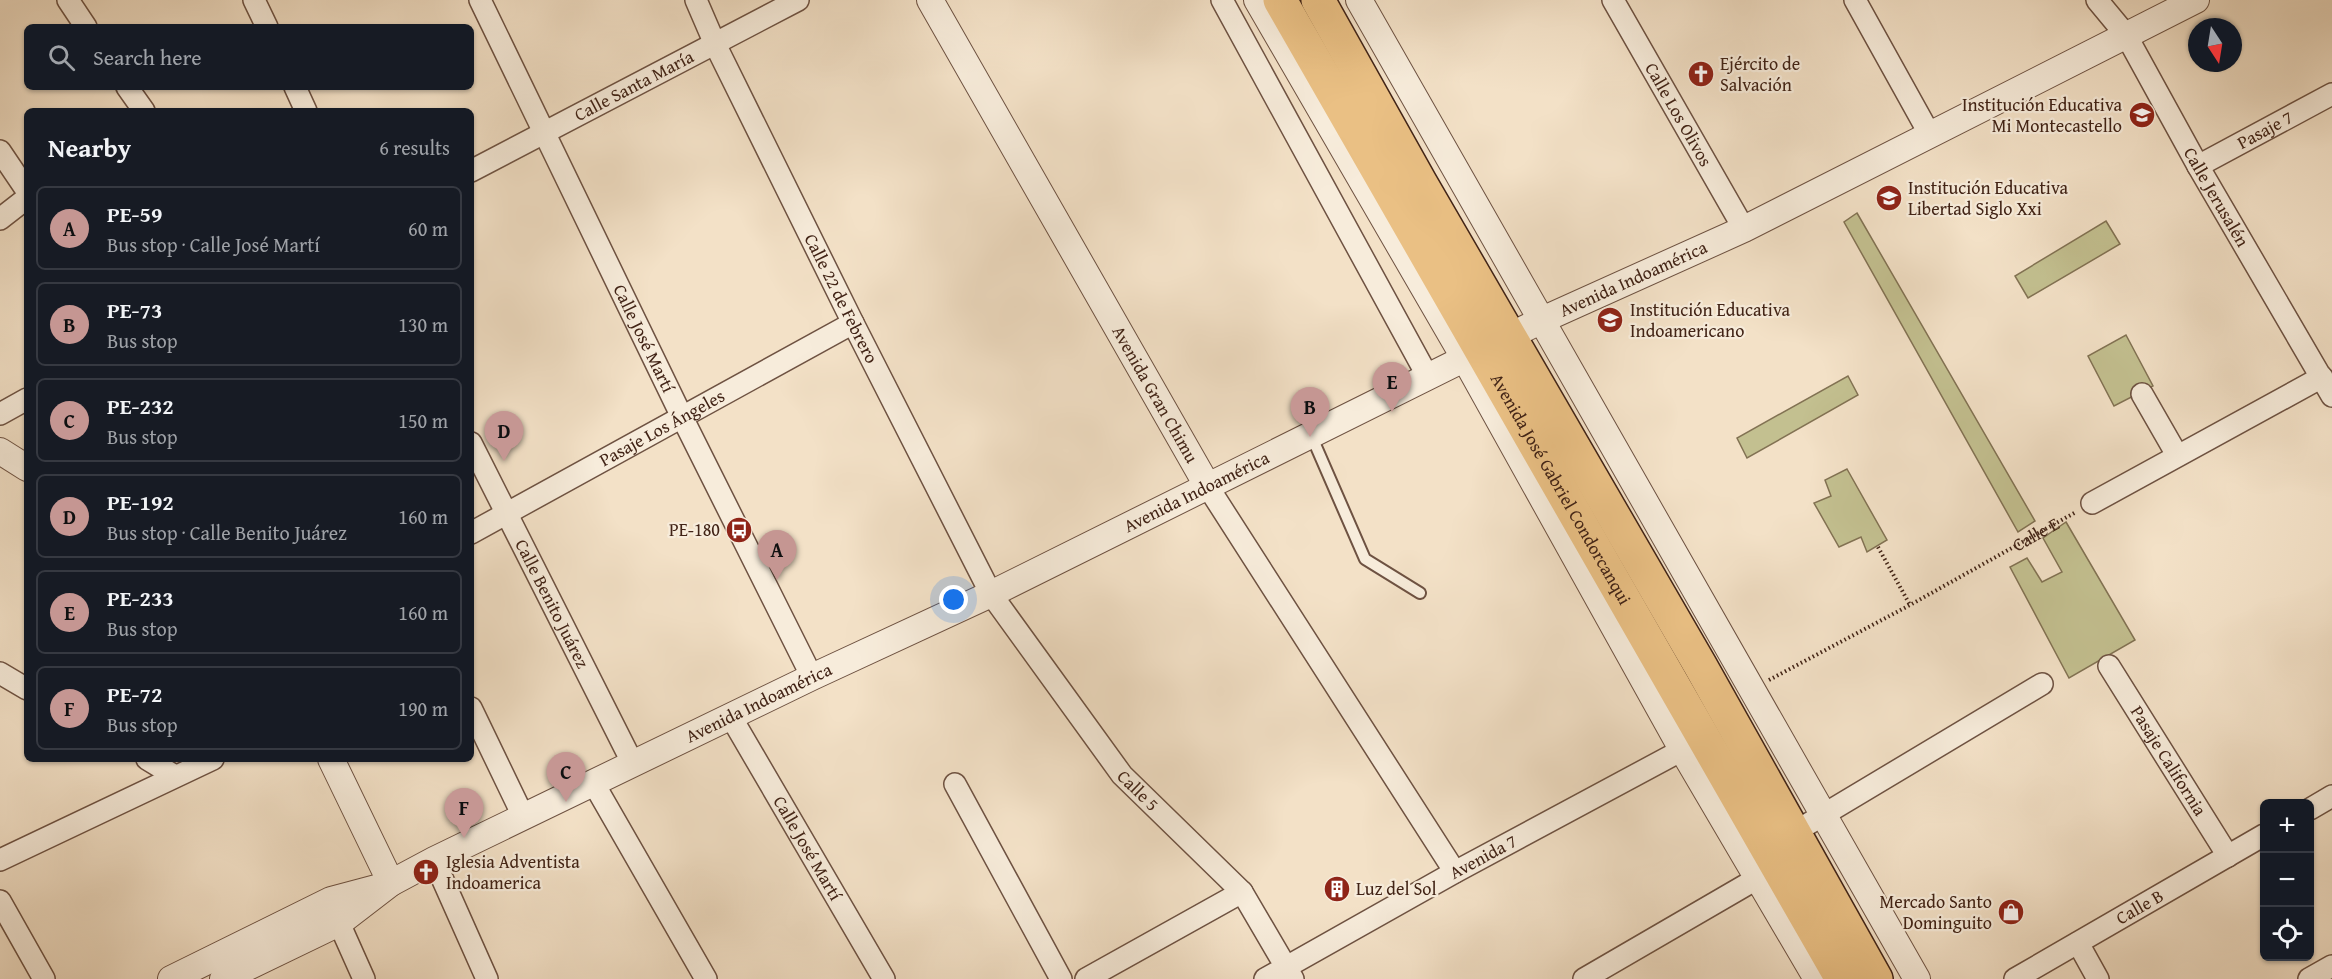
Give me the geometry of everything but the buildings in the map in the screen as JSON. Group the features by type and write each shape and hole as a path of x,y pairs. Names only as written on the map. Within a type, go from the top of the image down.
{"highway":[{"name":"Avenida José Gabriel Condorcanqui","path":"1280,0 1473,355 1693,744 1767,872 1842,979"},
{"name":"Avenida José Gabriel Condorcanqui","path":"1318,0 1420,182 1700,664 1876,979"}],"street":[{"path":"68,0 84,24"},
{"path":"254,0 266,24"},
{"name":"Calle José Martí","path":"480,0 682,417 812,677"},
{"name":"Calle 22 de Febrero","path":"696,0 715,44 853,323 992,594"},
{"name":"Calle Santa María","path":"474,169 798,0"},
{"name":"Avenida Gran Chimu","path":"930,0 1208,487 1455,872"},
{"path":"1222,0 1428,377"},
{"name":"Avenida José Gabriel Condorcanqui","path":"1257,0 1473,355"},
{"path":"1359,0 1750,690 1917,979"},
{"name":"Calle Los Olivos","path":"1613,0 1744,229"},
{"path":"1855,0 1930,135"},
{"name":"Calle Jerusalén","path":"2097,0 2126,35 2198,166 2332,396"},
{"name":"Avenida Indoamérica","path":"223,979 339,923 391,883 435,860 812,677 992,594 1542,320 1744,229 2196,0"},
{"path":"129,90 142,108"},
{"path":"296,90 305,108"},
{"name":"Pasaje 7","path":"2198,166 2331,98"},
{"path":"0,151 24,187"},
{"path":"0,219 24,200"},
{"name":"Pasaje Los Ángeles","path":"474,531 853,323"},
{"path":"2092,503 2322,377"},
{"path":"2142,394 2177,455"},
{"path":"0,414 24,401"},
{"name":"Calle Benito Juárez","path":"474,449 633,764"},
{"path":"0,451 24,466"},
{"name":"Calle 5","path":"992,594 1122,775 1242,892 1290,973"},
{"name":"Pasaje California","path":"2109,666 2228,856"},
{"path":"0,673 24,687"},
{"path":"1584,979 1767,872 1793,833 2042,684"},
{"path":"474,714 524,818"},
{"name":"Calle José Martí","path":"731,717 884,979"},
{"name":"Avenida 7","path":"1265,979 1290,973 1455,872 1693,744"},
{"path":"152,762 175,776"},
{"path":"0,860 206,762"},
{"path":"332,762 391,883"},
{"path":"594,784 706,979"},
{"path":"955,784 1061,979"},
{"path":"2314,807 2332,796"},
{"name":"Calle B","path":"2015,979 2260,838"},
{"path":"435,860 487,979"},
{"name":"Avenida José Gabriel Condorcanqui","path":"1767,872 1817,979"},
{"name":"Avenida Indoamérica","path":"171,979 331,900 391,883"},
{"path":"1086,979 1242,892"},
{"path":"0,901 44,979"},
{"path":"339,923 364,979"},
{"path":"2078,943 2098,979"},
{"path":"2309,979 2332,966"}],"lane":[{"path":"1311,434 1365,559 1420,593"}],"path":[{"name":"Calle E","path":"1750,690 1910,605 2092,503"},
{"path":"1878,547 1910,605"}],"shaded area":[{"path":"1857,213 2035,521 2018,532 1844,222"},
{"path":"2106,221 2120,244 2028,298 2015,276"},
{"path":"2126,335 2153,386 2114,406 2088,356"},
{"path":"1848,376 1858,395 1747,458 1737,438"},
{"path":"1847,469 1887,540 1867,552 1861,537 1839,547 1814,503 1831,496 1825,480"},
{"path":"2066,522 2135,640 2069,678 2010,567 2027,558 2042,582 2062,572 2043,538"}],"place":[{"name":"Ejército de Salvación","path":"1701,74"},
{"name":"Institución Educativa Mi Montecastello","path":"2142,115"},
{"name":"Institución Educativa Libertad Siglo Xxi","path":"1889,198"},
{"name":"Institución Educativa Indoamericano","path":"1610,320"},
{"name":"PE-233","path":"1392,412"},
{"name":"PE-73","path":"1310,437"},
{"name":"PE-192","path":"504,461"},
{"name":"PE-180","path":"739,530"},
{"name":"PE-59","path":"777,580"},
{"name":"PE-232","path":"566,802"},
{"name":"PE-72","path":"464,838"},
{"name":"Iglesia Adventista Indoamerica","path":"426,872"},
{"name":"Luz del Sol","path":"1337,889"},
{"name":"Mercado Santo Dominguito","path":"2011,912"}]}
